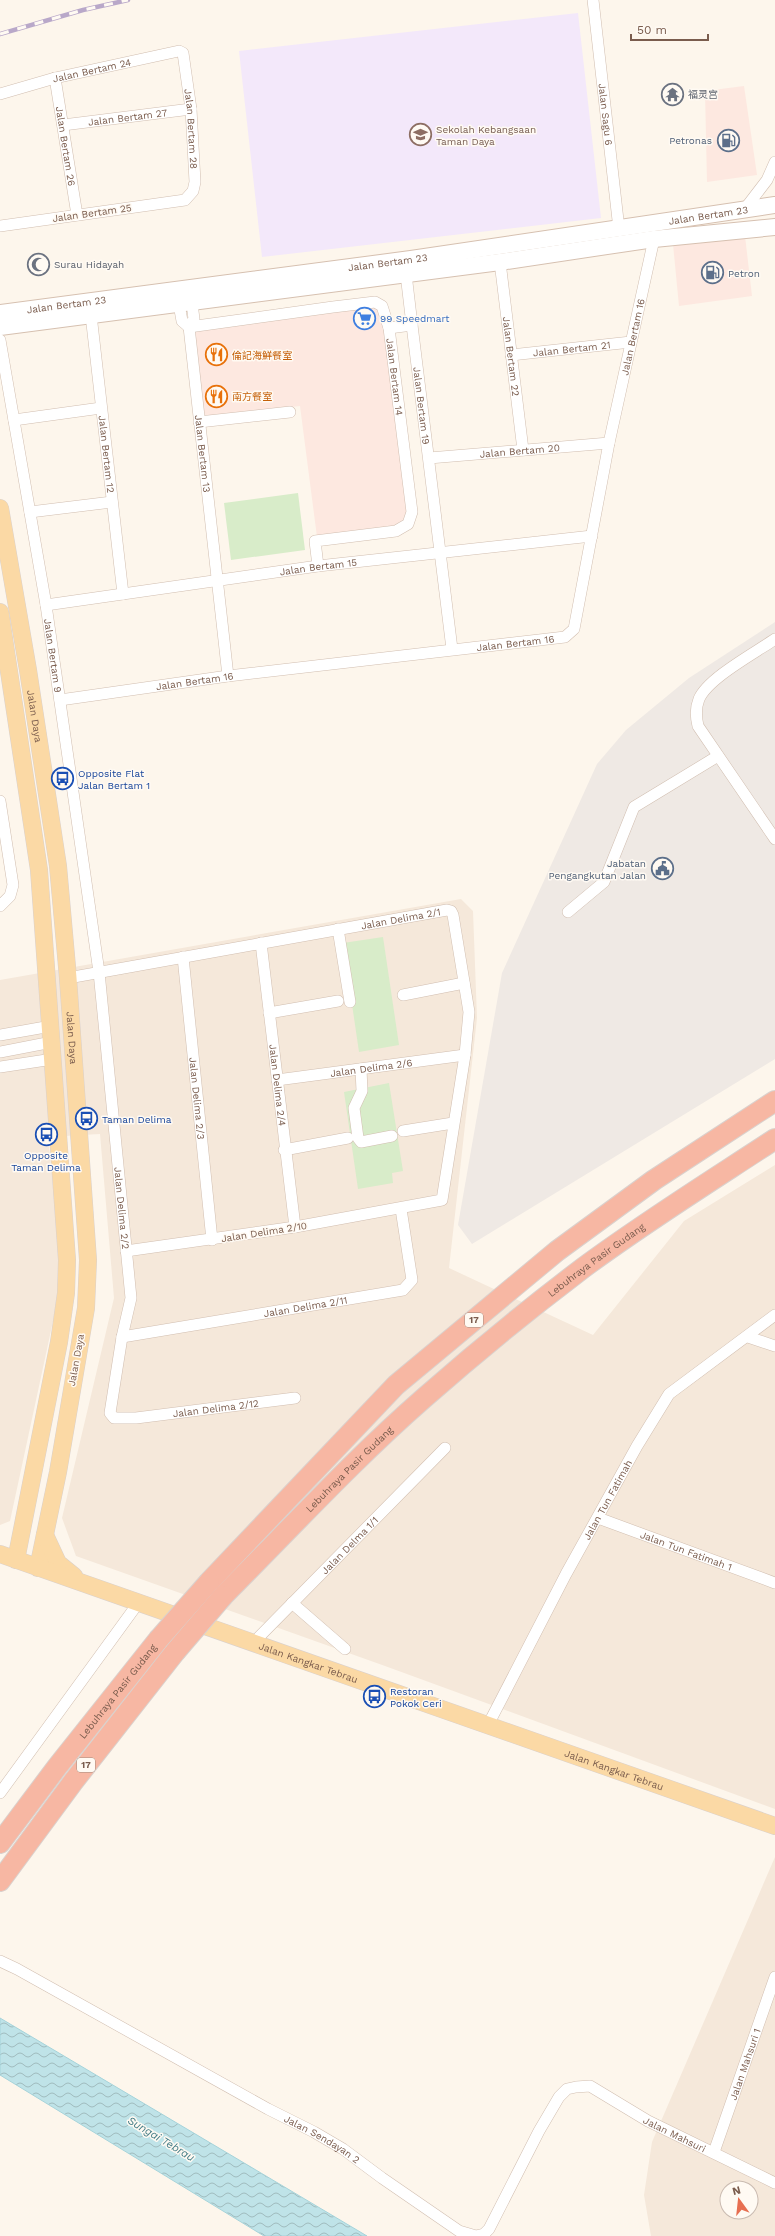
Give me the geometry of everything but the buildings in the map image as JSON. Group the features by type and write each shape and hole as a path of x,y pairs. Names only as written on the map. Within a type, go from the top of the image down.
{"highway":[{"name":"Lebuhraya Pasir Gudang","path":"0,1843 158,1640 209,1582 396,1385 557,1251 654,1180 775,1101"},
{"name":"Lebuhraya Pasir Gudang","path":"0,1881 73,1782 175,1652 223,1596 318,1500 423,1399 504,1330 584,1267 673,1205 775,1139"}],"main road":[{"name":"Jalan Daya","path":"0,508 22,636 58,866 68,978 88,1260 86,1308 38,1568"},
{"name":"Jalan Daya","path":"0,612 2,640 40,870 52,1042 56,1129 67,1260 66,1293 59,1342 24,1528 16,1560"},
{"path":"59,1342 54,1402 57,1406 64,1401 76,1360"},
{"path":"0,1546 15,1539 24,1528"},
{"path":"45,1535 58,1564 83,1583"},
{"name":"Jalan Kangkar Tebrau","path":"0,1554 775,1826"}],"street":[{"name":"Jalan Sagu 6","path":"593,0 619,229"},
{"name":"Jalan Bertam 24","path":"0,94 55,78 174,51 183,53"},
{"name":"Jalan Bertam 28","path":"183,53 191,109 195,182 193,191 185,200"},
{"name":"Jalan Bertam 26","path":"55,78 77,215"},
{"name":"Jalan Bertam 27","path":"63,125 191,109"},
{"path":"744,210 767,180 775,162"},
{"name":"Jalan Bertam 25","path":"0,226 185,200"},
{"name":"Jalan Bertam 23","path":"0,327 91,315 187,298 408,267 619,229 775,205"},
{"name":"Jalan Bertam 23","path":"408,267 500,262 654,239 775,227"},
{"name":"Jalan Bertam 16","path":"60,700 228,676 565,637 571,634 574,628 609,443 654,239"},
{"name":"Jalan Bertam 22","path":"500,262 523,450"},
{"name":"Jalan Bertam 19","path":"408,267 412,326 452,649"},
{"name":"Jalan Bertam 23","path":"0,313 187,298"},
{"name":"Jalan Bertam 13","path":"187,298 194,319 189,327 228,676"},
{"name":"Jalan Bertam 14","path":"189,327 375,302 382,306 389,328 412,512 408,524 396,531 315,541 318,566"},
{"name":"Jalan Bertam 12","path":"91,315 123,594"},
{"path":"389,328 412,326"},
{"name":"Jalan Bertam 9","path":"0,340 46,605 99,972"},
{"name":"Jalan Bertam 21","path":"511,355 631,342"},
{"path":"14,420 101,408"},
{"path":"199,422 290,412"},
{"name":"Jalan Bertam 20","path":"429,458 609,443"},
{"path":"30,512 112,502"},
{"name":"Jalan Bertam 15","path":"46,605 318,566 592,536"},
{"path":"2,640 22,636"},
{"path":"775,639 708,684 699,699 695,713 698,726 775,838"},
{"path":"568,912 604,882 634,807 718,756"},
{"path":"0,801 13,888 8,899 0,906"},
{"name":"Jalan Delima 2/1","path":"68,978 338,929 447,910 451,911 469,1012 465,1055 442,1200 401,1209"},
{"path":"338,929 350,1002"},
{"name":"Jalan Delima 2/4","path":"261,943 284,1150 295,1227"},
{"name":"Jalan Delima 2/3","path":"183,957 212,1240"},
{"name":"Jalan Delima 2/2","path":"99,972 131,1298 122,1337 110,1413 114,1418 136,1418"},
{"path":"403,995 464,983"},
{"path":"269,1013 338,1001"},
{"path":"0,1035 52,1042"},
{"path":"0,1052 52,1042"},
{"path":"0,1067 52,1042"},
{"name":"Jalan Delima 2/6","path":"277,1080 465,1055"},
{"path":"361,1069 362,1091 354,1108 358,1138 361,1142 366,1142 392,1136"},
{"path":"403,1131 453,1123"},
{"path":"284,1150 348,1138"},
{"name":"Jalan Delima 2/10","path":"126,1251 212,1240 401,1209"},
{"name":"Jalan Delima 2/11","path":"122,1337 403,1290 412,1280 401,1209"},
{"name":"Jalan Tun Fatimah","path":"488,1725 566,1574 637,1446 669,1394 775,1316"},
{"path":"748,1337 775,1346"},
{"name":"Jalan Delima 2/12","path":"136,1418 295,1398"},
{"name":"Jalan Delma 1/1","path":"254,1642 445,1448"},
{"name":"Jalan Tun Fatimah 1","path":"598,1518 775,1583"},
{"path":"0,1793 139,1602"},
{"path":"292,1603 345,1650"},
{"name":"Jalan Sendayan 2","path":"0,1962 17,1969 268,2109 343,2149 447,2223 468,2234 484,2234 489,2229 539,2131 559,2097 567,2089 576,2087"},
{"name":"Jalan Mahsuri 1","path":"714,2152 775,1977"},
{"name":"Jalan Mahsuri","path":"576,2087 590,2086 648,2121 775,2183"}],"shaded area":[{"name":"Sekolah Kebangsaan Taman Daya","path":"578,13 601,218 262,257 239,51"},
{"path":"744,86 757,175 707,182 705,91"},
{"path":"745,236 752,296 679,306 673,244"},
{"path":"375,306 380,309 385,334 408,511 405,521 394,528 317,537 300,406 202,417 193,330"},
{"name":"Jabatan Pengangkutan Jalan","path":"775,622 775,1059 472,1244 458,1225 502,973 597,764 626,730 689,678"},
{"name":"Taman Delima","path":"461,899 473,911 477,1018 449,1268 593,1335 684,1221 775,1165 775,1809 385,1666 76,1556 62,1518 114,1298 100,1134 46,1137 48,1137 61,1258 61,1284 10,1521 0,1525 0,980"},
{"path":"775,1857 775,2236 651,2236 644,2195 652,2142"}],"green space":[{"path":"298,493 305,550 231,560 224,503"},
{"path":"383,937 399,1045 359,1052 343,943"},
{"path":"389,1083 403,1171 392,1173 393,1183 358,1189 344,1092"}],"water":[{"name":"Sungai Tebrau","path":"0,2018 367,2236 264,2236 0,2075"}],"railway":[{"path":"0,34 83,10 128,0"}],"place":[{"name":"福灵宫","path":"673,94"},
{"name":"Sekolah Kebangsaan Taman Daya","path":"420,135"},
{"name":"Petronas","path":"728,140"},
{"name":"Surau Hidayah","path":"38,264"},
{"name":"Petron","path":"713,273"},
{"name":"99 Speedmart","path":"365,318"},
{"name":"倫記海鮮餐室","path":"216,355"},
{"name":"南方餐室","path":"217,396"},
{"name":"Opposite Flat Jalan Bertam 1","path":"62,779"},
{"name":"Jabatan Pengangkutan Jalan","path":"662,869"},
{"name":"Taman Delima","path":"87,1119"},
{"name":"Opposite Taman Delima","path":"46,1135"},
{"name":"Restoran Pokok Ceri","path":"374,1697"}]}
